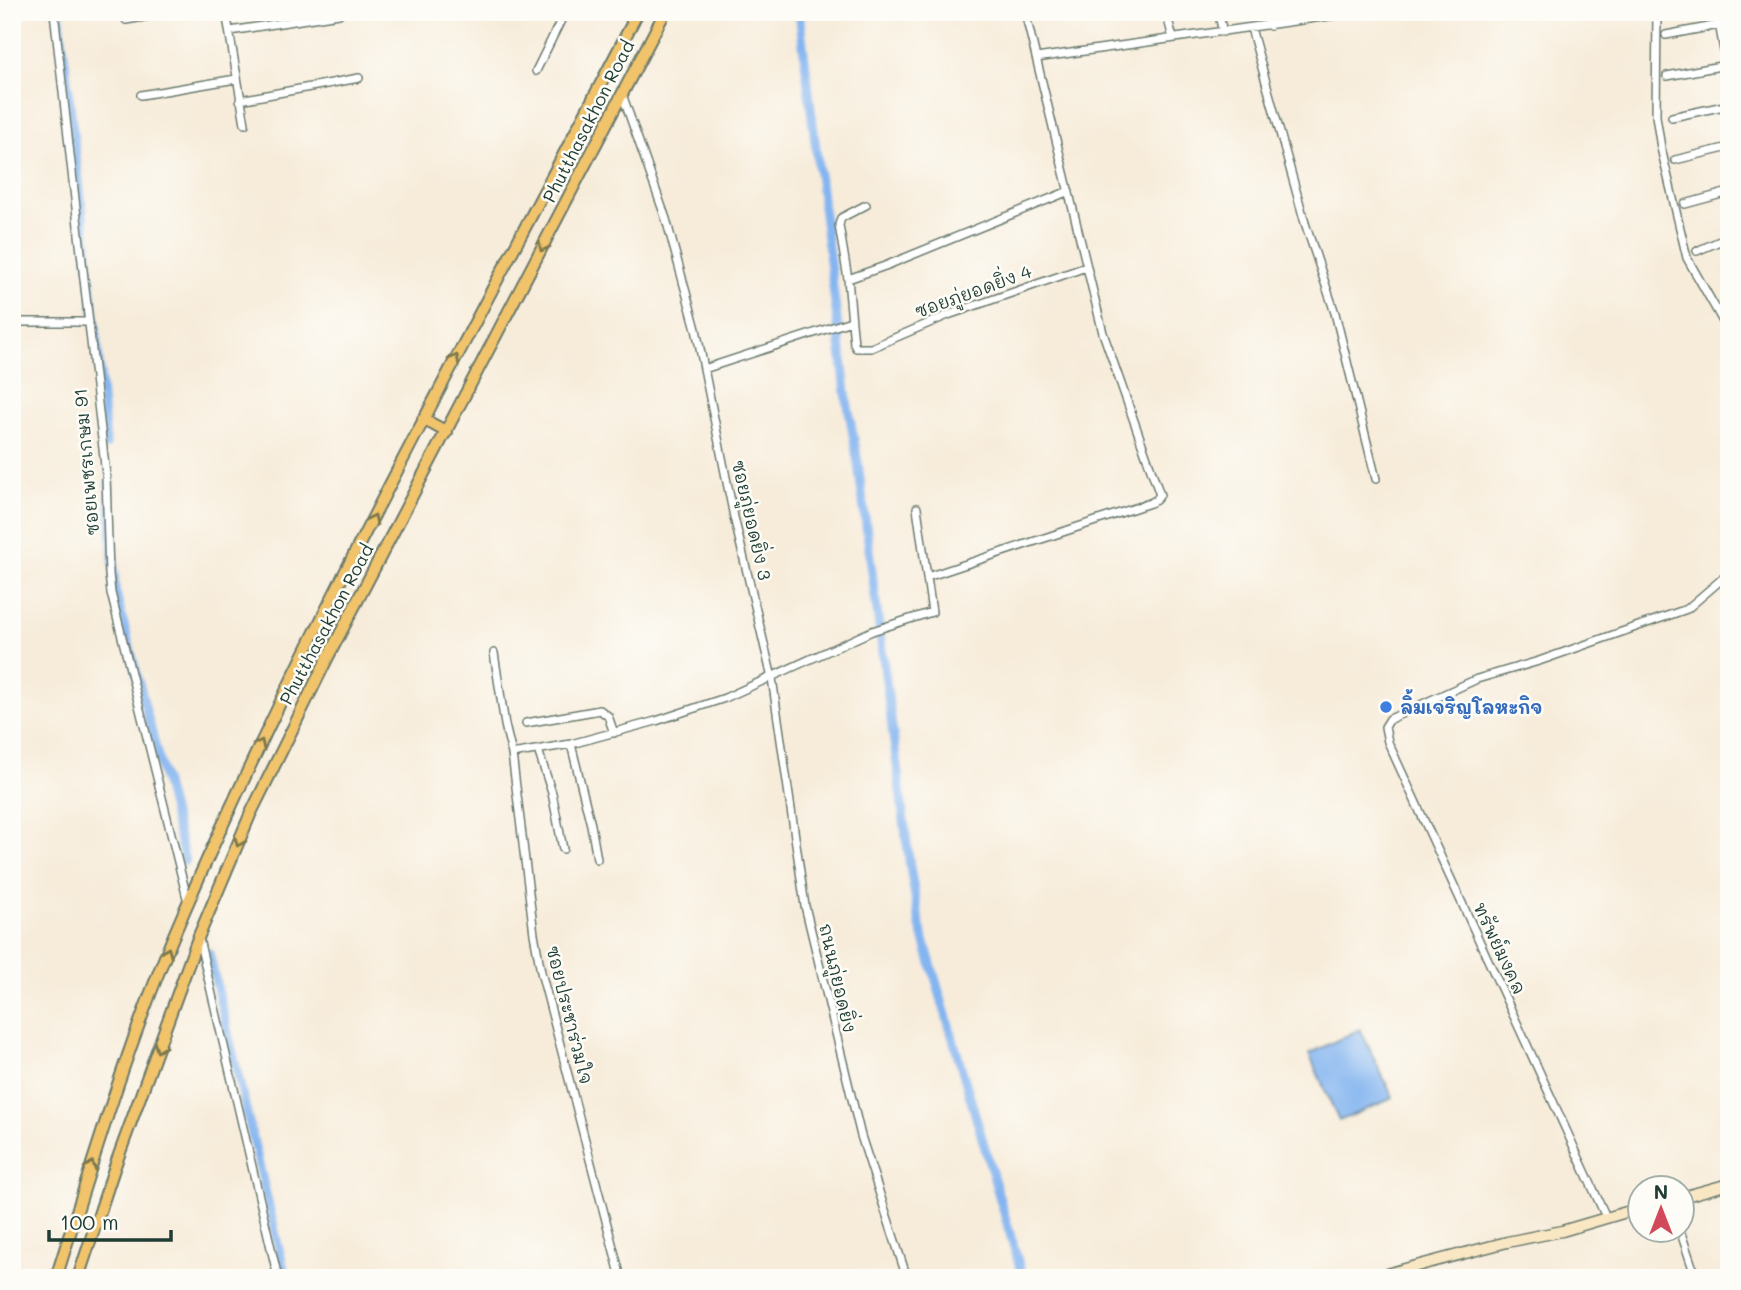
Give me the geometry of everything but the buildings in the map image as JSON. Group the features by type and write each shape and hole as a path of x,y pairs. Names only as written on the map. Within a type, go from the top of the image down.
{"main road":[{"name":"Phutthasakhon Road","path":"78,1278 115,1166 198,938 284,744 664,12"},
{"name":"Phutthasakhon Road","path":"56,1278 112,1100 145,1007 240,784 423,419 636,16"},
{"path":"423,419 447,432"},
{"path":"1696,1193 1729,1184"},
{"path":"1371,1278 1507,1242 1562,1231 1626,1212"}],"street":[{"name":"ซอยเพชรเกษม 91","path":"54,12 106,475 111,593 188,902"},
{"path":"125,20 173,12"},
{"path":"226,12 244,124"},
{"path":"536,71 565,12"},
{"path":"618,12 636,16"},
{"path":"927,577 1150,503 1160,495 1103,333 1025,12"},
{"path":"1166,12 1173,38"},
{"path":"1218,12 1223,32"},
{"path":"1266,12 1270,26"},
{"path":"1036,58 1357,12"},
{"path":"1657,12 1656,116 1661,148 1687,258 1729,332"},
{"path":"1717,12 1723,30 1729,76"},
{"path":"229,31 339,14"},
{"path":"1251,28 1305,223 1335,313 1376,479"},
{"path":"1666,34 1723,30"},
{"path":"1667,76 1726,65"},
{"path":"240,100 359,78"},
{"path":"141,96 236,79"},
{"name":"ซอยภู่ยอดยิ่ง 3","path":"622,94 685,282 734,517 772,678"},
{"path":"1672,117 1729,105"},
{"path":"1675,160 1729,147"},
{"path":"848,279 885,267 1069,191"},
{"path":"1685,204 1729,192"},
{"path":"704,369 851,320 848,279 839,225 841,218 866,205"},
{"path":"1697,251 1729,237"},
{"name":"ซอยภู่ยอดยิ่ง 4","path":"851,320 856,348 871,348 948,315 1086,267"},
{"path":"12,309 20,322 89,322"},
{"path":"512,754 571,744 614,733 725,698 872,631 932,612 917,508"},
{"name":"ทรัพย์มงคล","path":"1606,1217 1385,733 1385,727 1390,719 1481,677 1539,661 1687,609 1729,573"},
{"name":"ซอยประชาร่วมใจ","path":"494,653 512,754 541,972 621,1278"},
{"name":"ถนนภู่ยอดยิ่ง","path":"772,678 805,906 819,970 861,1136 907,1278"},
{"path":"526,723 600,710 608,716 614,733"},
{"path":"571,744 597,859"},
{"path":"538,750 553,800 563,849"},
{"path":"198,938 278,1278"},
{"path":"1685,1244 1696,1278"}],"water":[{"path":"1360,1029 1393,1098 1339,1121 1309,1054"}],"waterway":[{"path":"59,12 96,327 106,445"},
{"path":"799,12 847,400 858,463 920,926 1023,1278"},
{"path":"109,483 115,590 185,861"},
{"path":"209,953 286,1278"}],"place":[{"name":"ลิ้มเจริญโลหะกิจ","path":"1386,707"}]}
